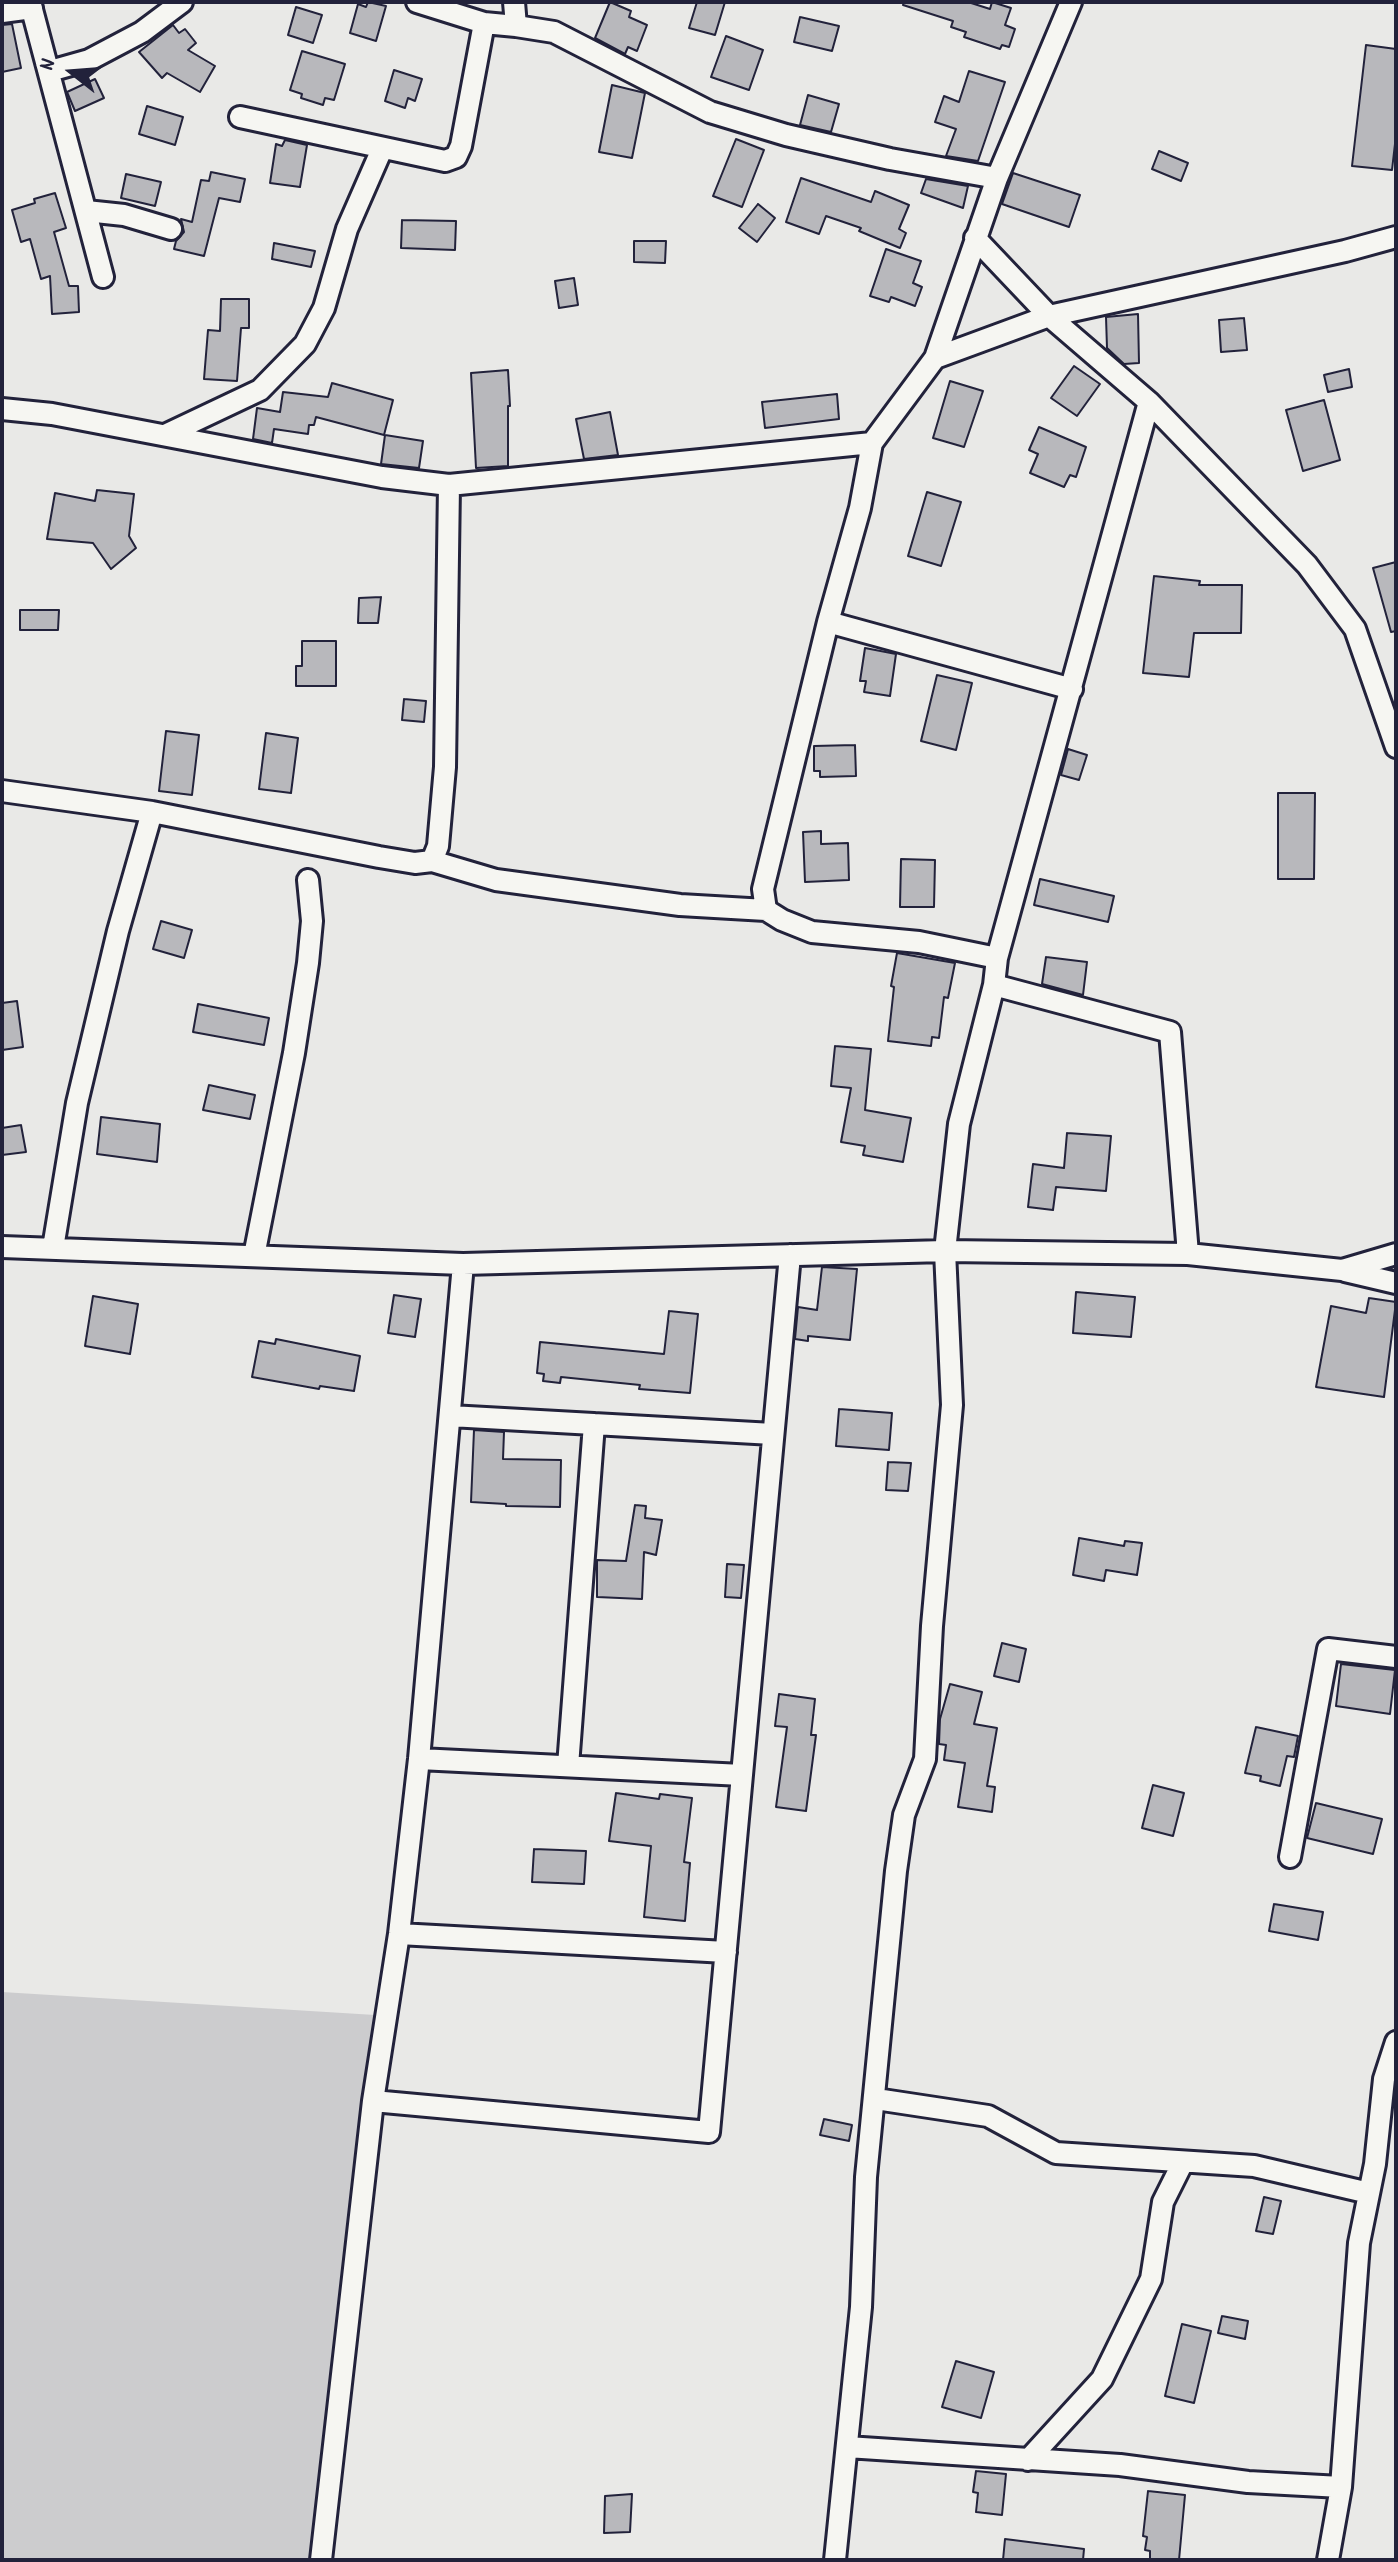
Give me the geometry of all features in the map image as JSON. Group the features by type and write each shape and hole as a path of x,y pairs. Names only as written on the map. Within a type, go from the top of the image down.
{"street":[{"path":"50,71 89,60 116,46 142,32 182,2"},
{"path":"417,2 484,23 554,32 710,112 786,135 890,159 997,178"},
{"path":"514,2 516,26"},
{"path":"766,910 763,889 828,622 860,508 872,443 935,358 997,178 1071,2"},
{"path":"2,12 31,5 103,277"},
{"path":"240,117 445,161 456,157 461,146 484,23"},
{"path":"165,435 260,390 305,344 324,308 347,229 382,149"},
{"path":"86,211 124,215 171,229"},
{"path":"935,358 1049,316 1396,237"},
{"path":"975,238 1049,316 1149,402 1307,565 1355,629 1388,699 1396,747"},
{"path":"835,2560 861,2307 866,2177 896,1871 904,1815 925,1759 932,1626 952,1405 945,1251 959,1124 994,985 997,958 1149,402"},
{"path":"2,409 52,414 382,477 449,485 872,443"},
{"path":"432,861 438,846 445,767 449,485"},
{"path":"828,622 1072,689"},
{"path":"2,791 152,812 415,863 432,861 496,880 680,905 766,910 812,932 919,942 997,958"},
{"path":"53,1248 77,1103 118,931 152,812"},
{"path":"254,1256 294,1053 308,963 312,921 308,880"},
{"path":"994,985 1170,1032 1188,1254"},
{"path":"2,1247 463,1264 945,1251 1188,1254 1342,1270 1396,1283"},
{"path":"1342,1270 1396,1254"},
{"path":"373,2101 709,2132 790,1255"},
{"path":"321,2560 373,2101 399,1934 419,1759 463,1264"},
{"path":"450,1416 773,1434"},
{"path":"568,1766 594,1424"},
{"path":"1290,1857 1328,1649 1396,1657"},
{"path":"419,1759 742,1775"},
{"path":"399,1934 726,1952"},
{"path":"1328,2560 1341,2487 1359,2243 1396,2042"},
{"path":"876,2099 988,2116 1056,2153 1254,2166 1369,2193"},
{"path":"1028,2460 1102,2379 1151,2279 1163,2202 1183,2162"},
{"path":"847,2447 1120,2465 1248,2482 1341,2487"}],"shaded area":[{"path":"2,1992 375,2015 312,2560 2,2560"}],"building":[{"path":"368,2 386,6 376,41 350,33 358,4 366,7"},
{"path":"610,2 631,11 629,17 647,25 637,51 628,47 625,54 595,38"},
{"path":"697,2 725,2 715,35 689,28"},
{"path":"904,2 968,2 990,9 992,2 1011,8 1005,25 1015,29 1009,47 1002,45 1000,49 964,37 966,32 951,27 953,21 903,5"},
{"path":"296,7 322,15 313,43 288,35"},
{"path":"800,17 839,26 832,51 794,42"},
{"path":"12,24 21,68 2,72 2,25"},
{"path":"173,25 179,33 185,29 196,43 188,50 215,66 200,92 167,73 162,78 139,52"},
{"path":"726,36 763,50 749,90 711,77"},
{"path":"1366,45 1396,49 1396,135 1392,170 1352,166"},
{"path":"302,51 345,64 334,100 325,98 323,105 301,98 302,94 290,90"},
{"path":"394,70 422,79 415,101 408,98 405,108 385,101"},
{"path":"969,71 1005,82 978,161 946,156 956,129 935,122 944,96 959,102"},
{"path":"95,79 104,98 75,111 67,92"},
{"path":"612,85 645,93 632,158 599,152"},
{"path":"808,95 839,104 831,132 800,125"},
{"path":"147,106 183,117 175,145 139,134"},
{"path":"736,139 764,150 742,207 713,196"},
{"path":"285,140 307,145 300,187 270,183 276,144 282,146"},
{"path":"1159,151 1188,163 1181,181 1152,169"},
{"path":"211,172 245,179 240,202 219,198 204,256 174,249 184,232 181,219 192,222 201,180 209,181"},
{"path":"1013,173 1080,195 1069,227 1002,204"},
{"path":"126,174 161,182 155,206 121,198"},
{"path":"801,178 871,202 875,191 909,205 899,229 906,233 900,248 859,231 861,228 826,216 819,234 786,222"},
{"path":"926,179 968,186 963,208 921,193"},
{"path":"55,193 66,228 54,232 69,286 78,286 79,312 52,314 50,276 41,279 30,239 21,242 12,210"},
{"path":"758,204 775,218 757,242 739,228"},
{"path":"402,220 456,221 455,250 401,248"},
{"path":"634,241 666,241 665,263 634,262"},
{"path":"274,243 315,251 311,267 272,259"},
{"path":"886,249 921,261 913,283 922,287 915,306 891,297 889,302 870,296"},
{"path":"574,278 578,305 559,308 555,281"},
{"path":"221,299 249,299 249,328 241,328 237,381 204,379 208,330 220,331"},
{"path":"1138,314 1139,363 1124,364 1107,348 1106,317"},
{"path":"1244,318 1247,350 1221,352 1219,320"},
{"path":"1074,366 1100,384 1077,416 1051,398"},
{"path":"1349,369 1352,387 1328,392 1324,375"},
{"path":"508,370 508,466 476,468 471,373"},
{"path":"950,381 983,391 964,447 933,438"},
{"path":"332,383 393,400 384,435 316,417 314,425 309,425 308,434 274,429 272,443 253,439 257,408 280,412 283,392 328,397"},
{"path":"837,394 839,419 765,428 762,402"},
{"path":"1324,400 1340,460 1303,471 1286,410"},
{"path":"610,412 618,455 584,459 576,419"},
{"path":"1039,427 1086,447 1076,477 1070,475 1064,487 1030,473 1038,454 1029,450"},
{"path":"385,435 423,441 419,468 381,464"},
{"path":"97,490 134,494 129,536 136,548 111,569 93,543 47,539 55,493 95,501"},
{"path":"927,492 961,502 941,566 908,556"},
{"path":"1396,562 1396,631 1391,632 1373,568"},
{"path":"1154,576 1200,581 1199,585 1242,585 1241,633 1194,633 1189,677 1143,673"},
{"path":"381,597 378,623 358,623 359,598"},
{"path":"20,610 59,610 58,630 20,630"},
{"path":"302,641 336,641 336,686 296,686 296,666 302,666"},
{"path":"865,648 896,654 890,696 864,692 866,681 860,681"},
{"path":"937,675 972,683 956,750 921,741"},
{"path":"404,699 426,701 424,722 402,720"},
{"path":"166,731 199,735 192,795 159,791"},
{"path":"266,733 298,738 291,793 259,789"},
{"path":"855,745 856,776 820,777 820,771 814,771 814,746"},
{"path":"1068,749 1087,755 1079,780 1061,775"},
{"path":"1278,793 1315,793 1314,879 1278,879"},
{"path":"821,831 821,844 848,843 849,880 805,882 803,832"},
{"path":"901,859 935,860 934,907 900,907"},
{"path":"1040,879 1114,896 1108,922 1034,905"},
{"path":"161,921 192,930 184,958 153,949"},
{"path":"897,953 955,963 948,998 944,997 939,1038 932,1037 931,1046 888,1041 894,987 891,986"},
{"path":"1046,957 1087,962 1083,995 1042,984"},
{"path":"17,1001 23,1047 2,1050 2,1003"},
{"path":"198,1004 269,1018 264,1045 193,1032"},
{"path":"835,1046 871,1049 865,1110 911,1118 903,1162 863,1155 865,1146 841,1142 851,1088 831,1086"},
{"path":"209,1085 255,1095 250,1119 203,1110"},
{"path":"101,1117 160,1124 157,1162 97,1154"},
{"path":"21,1125 26,1152 2,1155 2,1128"},
{"path":"1067,1133 1111,1136 1106,1191 1056,1187 1053,1210 1028,1207 1033,1164 1064,1168"},
{"path":"822,1267 857,1269 850,1340 808,1336 808,1341 795,1339 798,1307 817,1310"},
{"path":"1076,1292 1135,1297 1131,1337 1073,1333"},
{"path":"394,1295 421,1299 415,1337 388,1333"},
{"path":"93,1296 138,1304 130,1354 85,1346"},
{"path":"1369,1298 1396,1302 1384,1397 1316,1387 1331,1306 1366,1313"},
{"path":"669,1311 698,1314 690,1393 561,1377 560,1383 543,1381 544,1374 537,1373 540,1342 664,1354"},
{"path":"276,1339 360,1356 354,1391 320,1386 319,1389 252,1377 259,1341 275,1344"},
{"path":"839,1409 892,1413 889,1450 836,1446"},
{"path":"474,1430 504,1432 503,1459 561,1460 560,1507 471,1502"},
{"path":"888,1462 911,1463 908,1491 886,1490"},
{"path":"635,1505 646,1506 645,1518 662,1520 656,1555 644,1552 642,1599 597,1597 597,1560 626,1561"},
{"path":"1079,1538 1124,1546 1125,1541 1142,1543 1137,1575 1106,1570 1104,1581 1073,1575"},
{"path":"727,1564 744,1565 741,1598 725,1597"},
{"path":"1002,1643 1026,1649 1019,1682 994,1676"},
{"path":"1341,1664 1395,1670 1390,1714 1336,1706"},
{"path":"950,1684 982,1692 974,1724 997,1728 987,1786 995,1787 992,1812 958,1807 965,1763 944,1760 946,1745 939,1744 940,1719"},
{"path":"779,1694 815,1699 811,1735 816,1735 806,1811 776,1807 787,1727 775,1726"},
{"path":"1256,1727 1298,1736 1294,1757 1287,1756 1280,1786 1260,1781 1261,1776 1245,1773"},
{"path":"1153,1785 1184,1793 1173,1836 1142,1828"},
{"path":"616,1793 659,1799 660,1794 692,1798 684,1862 690,1863 685,1921 644,1917 651,1846 609,1841"},
{"path":"1316,1803 1382,1819 1373,1854 1307,1838"},
{"path":"534,1849 586,1851 584,1884 532,1882"},
{"path":"1274,1904 1323,1912 1318,1940 1269,1931"},
{"path":"824,2119 852,2125 849,2141 820,2135"},
{"path":"1264,2197 1281,2201 1273,2234 1256,2231"},
{"path":"1222,2316 1248,2321 1245,2339 1218,2333"},
{"path":"1182,2324 1211,2331 1194,2403 1165,2396"},
{"path":"956,2361 994,2372 981,2418 942,2407"},
{"path":"976,2471 1006,2474 1002,2515 976,2512 978,2493 973,2492"},
{"path":"1148,2491 1185,2495 1179,2560 1150,2560 1150,2551 1145,2550 1147,2537 1143,2536"},
{"path":"632,2494 630,2532 604,2533 605,2496"},
{"path":"1005,2539 1084,2549 1083,2560 1003,2560"}]}
